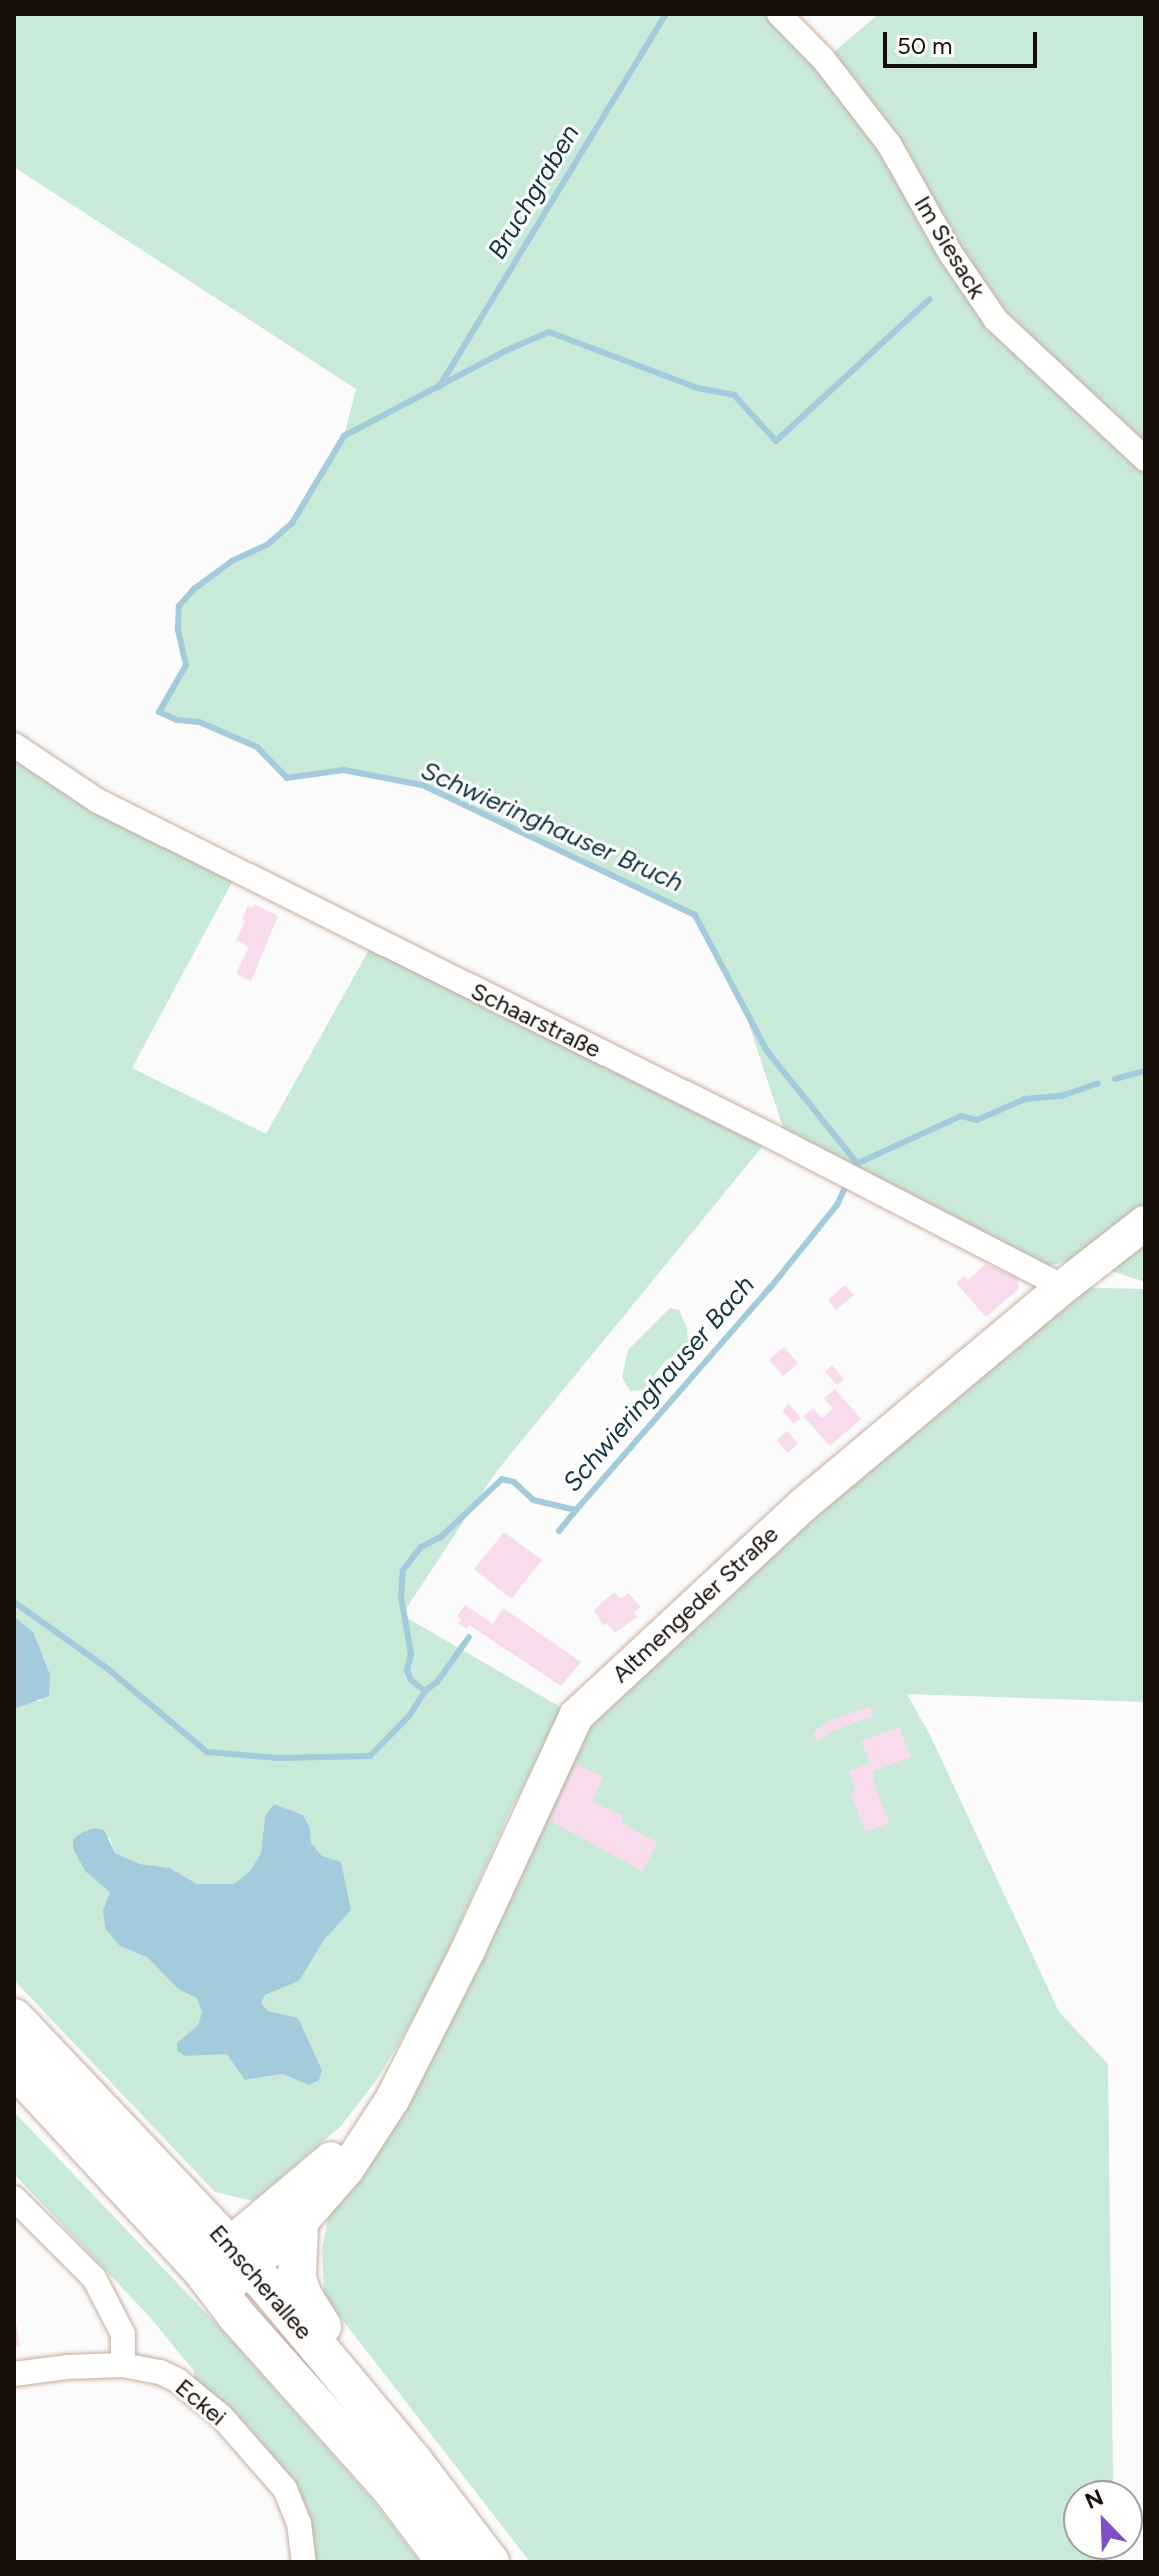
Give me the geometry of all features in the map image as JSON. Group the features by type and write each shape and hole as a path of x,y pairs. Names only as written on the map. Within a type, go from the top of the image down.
{"main road":[{"name":"Emscherallee","path":"14,2018 240,2256 413,2461 492,2562"},
{"name":"Emscherallee","path":"14,2067 210,2282 391,2489 446,2562"},
{"path":"299,2224 297,2278 314,2316 491,2539 492,2562"}],"street":[{"name":"Im Siesack","path":"779,14 824,60 889,144 951,254 996,320 1145,459"},
{"name":"Schaarstraße","path":"14,745 98,801 771,1136 1063,1287"},
{"name":"Altmengeder Straße","path":"240,2256 299,2224 347,2169 392,2100 468,1950 576,1716 803,1505 1063,1287 1145,1223"},
{"name":"Altmengeder Straße","path":"210,2282 240,2256 308,2181 392,2100"},
{"path":"14,2198 94,2278 123,2334 123,2365"},
{"name":"Eckei","path":"14,2374 67,2367 123,2365 160,2372 194,2391 240,2436 285,2489 299,2523 304,2562"}],"green space":[{"path":"14,14 779,14 824,60 879,14 1145,14 1145,1282 1075,1259 1031,1271 789,1146 740,997 695,914 422,785 343,770 287,778 257,747 199,722 177,720 159,712 186,665 178,629 179,606 194,589 232,561 268,544 292,523 344,436 356,389 14,167"},
{"path":"14,745 238,871 132,1068 266,1134 375,939 771,1136 496,1472 402,1615 564,1709 510,1811 430,1990 378,2078 341,2126 253,2201 215,2192 14,1980 14,1709 30,1701 41,1701 50,1674 33,1632 14,1616","holes":["274,1804 303,1815 310,1828 311,1843 322,1856 350,1910 324,1940 299,1981 265,1995 261,2003 268,2011 298,2019 322,2070 309,2085 283,2074 246,2080 227,2053 185,2056 177,2051 177,2043 198,2025 202,2012 197,1997 178,1989 148,1958 120,1946 103,1910 110,1892 73,1839 94,1828 110,1839 115,1853 140,1864 170,1868 197,1884 234,1884 250,1871 261,1853 265,1816"]},
{"path":"1063,1287 1145,1289 1145,1702 907,1694 931,1737 1059,2012 1108,2064 1113,2477 1113,2480 1063,2480 1063,2560 1108,2562 530,2562 324,2296 322,2248 330,2210 396,2126 392,2100 567,1734"},
{"path":"670,1308 679,1310 687,1328 688,1343 681,1353 666,1360 643,1390 630,1391 622,1377 628,1350"},
{"path":"14,2112 226,2334 371,2498 420,2562 304,2562 299,2523 194,2391 194,2371 149,2316 14,2174"}],"water":[{"path":"14,1616 33,1632 50,1674 49,1696 14,1709"},
{"path":"274,1804 303,1815 310,1828 311,1843 322,1856 341,1862 351,1910 324,1940 299,1981 265,1995 261,2003 268,2011 298,2018 322,2070 319,2080 309,2085 283,2074 245,2080 227,2054 185,2056 177,2051 177,2043 198,2025 202,2012 197,1998 178,1989 148,1958 120,1946 105,1928 103,1910 110,1892 85,1871 73,1848 73,1839 83,1832 94,1828 104,1830 115,1853 140,1864 170,1868 197,1884 234,1884 250,1871 261,1853 265,1816"}],"building":[{"path":"254,904 278,916 251,981 238,975 249,947 236,940 248,906 252,908"},
{"path":"986,1264 1018,1279 1019,1289 986,1317 956,1283 965,1276 968,1280"},
{"path":"845,1285 854,1295 836,1310 828,1300"},
{"path":"784,1347 798,1363 783,1376 769,1360"},
{"path":"832,1365 844,1379 837,1385 825,1372"},
{"path":"835,1389 861,1419 830,1446 803,1416 813,1408 822,1418 833,1409 824,1398"},
{"path":"789,1404 801,1418 794,1424 782,1411"},
{"path":"787,1431 798,1443 788,1453 777,1440"},
{"path":"504,1532 542,1560 511,1599 474,1569"},
{"path":"614,1592 621,1599 628,1593 641,1607 634,1613 637,1617 615,1633 606,1623 603,1626 594,1610"},
{"path":"465,1605 493,1624 503,1608 581,1662 561,1686 469,1625 467,1629 458,1623 461,1619 457,1617"},
{"path":"870,1706 874,1716 833,1731 818,1741 812,1733 829,1721"},
{"path":"899,1727 911,1757 873,1771 874,1784 889,1823 865,1832 850,1792 856,1790 849,1771 870,1763 861,1741"},
{"path":"576,1764 603,1777 592,1801 624,1816 621,1822 658,1843 642,1871 550,1821"},
{"path":"14,2310 20,2346 14,2347"}],"waterway":[{"name":"Bruchgraben","path":"439,387 666,14"},
{"name":"Schwieringhauser Bruch","path":"857,1163 767,1051 695,915 422,785 343,770 287,778 257,747 199,722 177,720 159,712 186,665 178,629 179,606 194,589 232,561 268,544 292,523 344,436 503,352 549,332 698,388 734,395 776,441 930,299"},
{"name":"Schwieringhauser Bach","path":"1115,1079 1145,1071"},
{"name":"Schwieringhauser Bach","path":"856,1164 961,1116 977,1120 1025,1099 1061,1096 1098,1083"},
{"name":"Schwieringhauser Bach","path":"14,1602 108,1669 207,1752 279,1758 370,1756 410,1715 425,1691 411,1680 407,1670 411,1654 401,1596 403,1570 421,1547 441,1537 502,1479 514,1482 533,1500 576,1510 770,1288 837,1205 844,1190"},
{"path":"559,1531 576,1510"},
{"path":"425,1691 437,1682 469,1637"}]}
